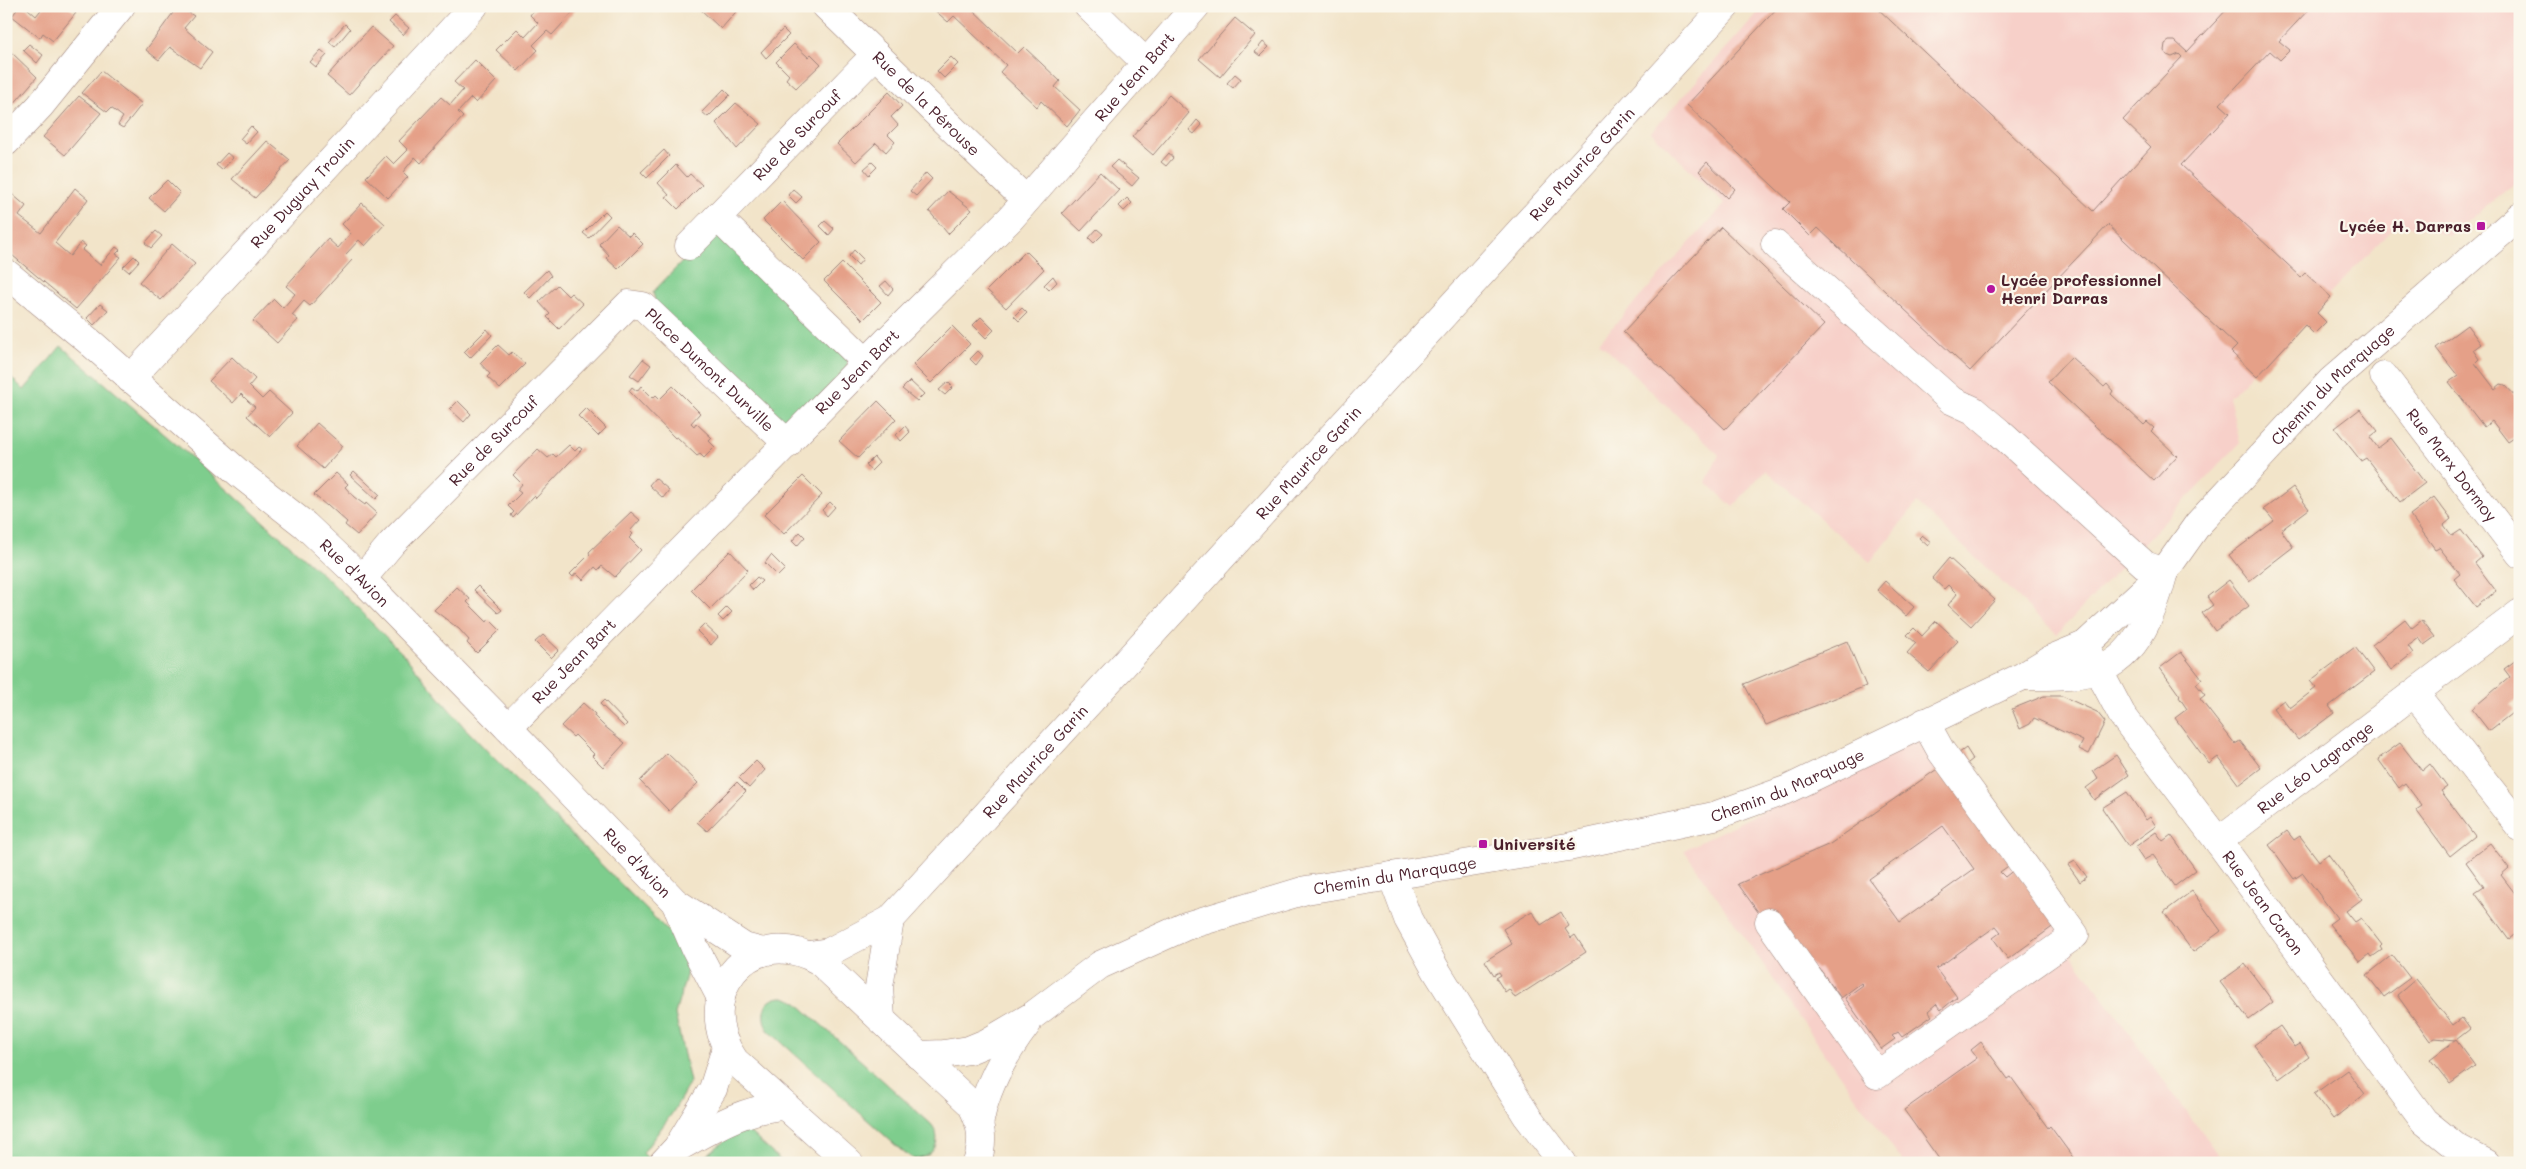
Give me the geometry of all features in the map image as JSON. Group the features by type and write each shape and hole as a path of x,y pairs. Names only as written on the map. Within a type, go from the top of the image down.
{"street":[{"path":"6,142 40,106 121,6"},
{"name":"Rue Duguay Trouin","path":"130,378 474,6"},
{"name":"Rue de la Pérouse","path":"826,6 1026,200"},
{"path":"1088,6 1145,62"},
{"name":"Rue Jean Bart","path":"508,728 1026,200 1130,83 1145,62 1174,34 1196,6"},
{"name":"Rue Maurice Garin","path":"809,955 830,952 890,920 1726,6"},
{"name":"Rue de Surcouf","path":"689,246 876,54"},
{"name":"Chemin du Marquage","path":"918,1054 944,1054 969,1050 986,1043 1032,1016 1100,965 1186,926 1306,890 1568,847 1714,816 1786,790 2023,676 2051,659 2085,645 2164,572 2198,524 2331,381 2520,216"},
{"path":"718,217 867,363"},
{"path":"1775,244 1951,400 1973,410 1999,432 2145,565 2164,572"},
{"name":"Rue d'Avion","path":"6,273 240,474 305,526 362,579 675,902 740,944 762,952"},
{"name":"Rue de Surcouf","path":"362,579 392,543 630,304"},
{"name":"Place Dumont Durville","path":"630,304 643,306 788,444"},
{"name":"Rue Marx Dormoy","path":"2384,376 2520,554"},
{"name":"Chemin du Marquage","path":"2023,676 2060,676 2099,670 2126,651 2143,629 2156,601 2164,572"},
{"name":"Rue Léo Lagrange","path":"2218,841 2520,613"},
{"name":"Rue Jean Caron","path":"2085,645 2122,715 2218,841 2424,1121 2456,1147 2486,1163"},
{"path":"2415,694 2520,828"},
{"path":"1769,922 1877,1075 2075,935 1941,751 1925,722"},
{"path":"1392,876 1408,919 1436,970 1527,1116 1563,1163"},
{"name":"Rue d'Avion","path":"675,902 695,948 721,998"},
{"path":"881,1019 879,987 890,920"},
{"path":"840,1159 736,1061 726,1048 718,1010 726,980 735,967 762,952 793,951 809,955 819,961 971,1104 980,1120"},
{"name":"Chemin du Marquage","path":"981,1159 980,1120 984,1096 1010,1047 1032,1016"},
{"path":"670,1155 713,1089 726,1048"},
{"path":"670,1155 742,1114 765,1107 785,1106"}],"shaded area":[{"name":"Lycée professionnel Henri Darras","path":"1764,6 2520,6 2520,179 2450,236 2398,223 2229,397 2240,443 2057,634 1917,503 1870,562 1765,470 1733,507 1706,482 1719,455 1599,342 1725,204 1651,132"},
{"path":"1923,731 2079,940 2072,955 2224,1163 1904,1163 1841,1077 1684,850"}],"green space":[{"path":"711,232 725,232 848,353 847,369 793,424 780,426 656,305 653,292"},
{"path":"61,346 191,457 332,583 403,654 464,727 666,929 690,962 675,1014 690,1082 673,1112 643,1153 652,1163 6,1163 6,372 24,390"},
{"path":"785,997 796,1002 931,1124 937,1136 937,1142 932,1152 927,1156 914,1159 903,1152 768,1030 764,1018 765,1008 772,1000"},
{"path":"743,1126 783,1163 697,1163"}],"building":[{"path":"20,6 27,8 36,16 44,6 67,6 76,13 53,41 43,33 40,38 12,16"},
{"path":"178,6 194,16 184,28 212,52 200,68 170,47 159,60 146,50"},
{"path":"537,6 579,6 552,35 547,31 533,45 538,50 518,71 496,50 517,29 525,37 538,23 530,15"},
{"path":"697,6 741,6 721,29"},
{"path":"930,6 969,6 1018,53 1024,47 1060,81 1055,87 1080,110 1067,126 1041,101 1037,107 1000,72 1006,65 954,16 948,22"},
{"path":"1779,6 1875,6 2093,211 2151,147 2123,120 2182,57 2179,54 2172,57 2167,55 2164,51 2165,44 2169,41 2175,41 2187,52 2230,6 2312,6 2279,41 2290,50 2280,60 2270,51 2220,104 2230,113 2181,165 2301,277 2305,273 2331,297 2317,313 2326,322 2314,334 2305,325 2257,377 2231,352 2237,346 2108,225 1970,371 1818,228 1810,236 1783,209 1790,202 1687,105"},
{"path":"395,16 409,28 403,35 389,22"},
{"path":"1235,18 1255,35 1220,77 1199,59"},
{"path":"345,24 350,29 335,47 329,42"},
{"path":"371,27 393,46 349,95 327,76"},
{"path":"783,29 789,35 766,58 761,52"},
{"path":"1263,42 1269,47 1260,56 1255,52"},
{"path":"29,44 43,55 37,63 23,50"},
{"path":"794,44 808,57 811,54 821,64 796,88 786,79 789,75 776,62"},
{"path":"321,50 327,55 316,67 310,62"},
{"path":"10,51 37,77 6,113 6,55"},
{"path":"951,57 958,64 944,78 937,71"},
{"path":"475,60 496,81 476,103 471,98 458,112 463,117 421,163 415,157 403,172 408,177 388,198 366,177 386,156 394,164 408,150 399,141 441,97 450,105 463,90 454,82"},
{"path":"101,71 142,104 123,128 118,125 123,117 111,108 107,112 82,93"},
{"path":"1235,74 1241,79 1233,88 1227,83"},
{"path":"724,89 730,95 708,117 702,112"},
{"path":"889,92 902,106 891,117 898,125 888,135 895,142 886,152 876,143 856,162 837,144"},
{"path":"1169,95 1189,113 1153,155 1132,137"},
{"path":"79,96 101,113 65,155 43,137"},
{"path":"736,103 761,124 737,149 716,123"},
{"path":"1197,120 1202,125 1194,134 1189,130"},
{"path":"251,126 257,132 246,144 240,139"},
{"path":"267,141 290,160 255,198 232,179"},
{"path":"664,150 669,156 647,178 641,172"},
{"path":"227,153 233,158 222,170 216,165"},
{"path":"1169,153 1173,158 1166,166 1161,162"},
{"path":"1117,160 1139,178 1132,186 1110,167"},
{"path":"872,162 877,167 869,175 864,169"},
{"path":"1707,162 1735,189 1727,198 1699,171"},
{"path":"676,165 687,177 690,174 702,185 678,209 666,197 669,195 658,183"},
{"path":"1100,172 1119,190 1081,231 1062,213"},
{"path":"926,173 932,179 916,196 910,191"},
{"path":"167,180 180,193 164,211 149,198"},
{"path":"75,188 88,199 55,243 70,256 81,242 86,246 82,250 100,265 116,247 120,250 116,254 121,257 76,309 6,250 6,189 26,206 19,216 41,233"},
{"path":"793,189 802,197 796,203 788,195"},
{"path":"948,191 972,210 948,234 929,211"},
{"path":"1127,198 1132,203 1124,211 1119,206"},
{"path":"782,201 821,242 803,260 763,220"},
{"path":"362,203 385,224 365,246 359,240 346,254 352,260 310,306 304,301 292,315 298,320 277,343 253,321 274,299 283,308 295,294 286,286 328,239 338,248 351,233 342,224"},
{"path":"605,211 610,216 589,238 583,233"},
{"path":"825,221 834,229 829,235 820,226"},
{"path":"617,225 629,236 632,233 643,244 618,269 606,258 609,255 599,244"},
{"path":"1721,227 1824,325 1725,429 1623,332"},
{"path":"1097,229 1103,234 1094,243 1089,238"},
{"path":"156,231 162,236 151,248 145,243"},
{"path":"172,244 195,264 161,300 139,282"},
{"path":"854,250 863,259 858,265 849,256"},
{"path":"1026,251 1044,269 1006,308 987,290"},
{"path":"134,256 139,261 129,272 123,267"},
{"path":"842,263 881,302 863,320 824,281"},
{"path":"547,270 551,276 530,298 524,292"},
{"path":"1053,276 1057,282 1049,290 1044,285"},
{"path":"886,281 893,289 888,295 880,286"},
{"path":"557,285 568,296 571,293 583,304 559,329 547,317 550,314 539,302"},
{"path":"100,304 108,310 94,325 87,318"},
{"path":"1022,308 1027,313 1019,321 1014,316"},
{"path":"981,317 994,330 986,338 973,325"},
{"path":"2467,325 2481,344 2473,350 2479,359 2475,363 2495,389 2501,384 2505,385 2519,400 2520,434 2508,442 2492,421 2484,427 2449,382 2458,376 2436,348"},
{"path":"952,326 970,344 931,383 913,365"},
{"path":"487,329 492,335 470,358 464,352"},
{"path":"498,345 509,355 512,352 525,364 500,389 487,377 490,374 480,363"},
{"path":"978,351 983,356 976,365 970,359"},
{"path":"232,357 255,379 249,386 262,399 269,392 292,413 270,437 247,416 255,407 241,394 233,403 209,381"},
{"path":"2071,357 2104,387 2107,384 2113,391 2111,394 2144,425 2147,422 2154,428 2151,431 2177,456 2154,481 2048,382"},
{"path":"643,359 651,365 639,381 630,375"},
{"path":"910,381 924,394 917,401 902,389"},
{"path":"948,382 953,387 945,395 939,390"},
{"path":"641,386 653,398 656,395 660,399 673,386 700,413 691,423 694,426 696,423 712,438 709,441 715,447 704,458 700,454 697,456 677,437 675,438 629,391 632,387 637,391"},
{"path":"458,401 471,414 464,422 450,409"},
{"path":"878,401 896,419 858,458 839,441"},
{"path":"586,408 606,428 598,436 578,416"},
{"path":"2360,409 2378,431 2370,437 2378,448 2391,438 2425,483 2400,502 2366,458 2361,461 2335,428"},
{"path":"317,423 343,446 323,469 297,446"},
{"path":"905,426 910,432 901,441 896,435"},
{"path":"569,445 575,451 579,447 582,449 536,498 534,496 513,518 511,515 514,512 508,506 521,493 517,490 522,484 513,475 538,449 548,458 553,454 556,457"},
{"path":"874,457 879,463 871,471 866,465"},
{"path":"354,471 380,495 376,499 350,475"},
{"path":"336,473 348,484 345,487 354,497 365,505 366,503 377,513 357,535 345,525 347,522 314,495"},
{"path":"803,476 822,495 784,534 764,515"},
{"path":"655,478 669,490 663,498 649,485"},
{"path":"2293,487 2309,509 2281,530 2293,547 2249,581 2229,555 2274,521 2264,509"},
{"path":"2434,497 2451,519 2444,525 2452,536 2461,530 2482,557 2475,563 2496,591 2476,607 2454,579 2460,574 2439,547 2435,549 2410,515"},
{"path":"830,502 835,507 827,516 822,510"},
{"path":"631,512 640,520 630,531 633,534 629,538 641,550 615,577 602,566 598,570 595,567 583,580 576,573 573,577 570,574 590,554 589,552"},
{"path":"800,532 805,537 797,546 792,541"},
{"path":"1922,535 1931,542 1928,546 1919,538"},
{"path":"730,551 748,570 710,609 691,590"},
{"path":"771,555 785,569 778,576 765,563"},
{"path":"1949,558 1995,600 1971,626 1948,605 1957,594 1948,585 1944,589 1932,578"},
{"path":"757,577 762,581 753,590 749,585"},
{"path":"2229,580 2249,606 2215,631 2202,613 2213,605 2207,597"},
{"path":"1885,581 1914,607 1906,616 1877,590"},
{"path":"478,586 502,610 498,613 474,590"},
{"path":"457,587 470,599 467,602 487,622 489,619 500,630 477,653 467,643 469,640 459,629 434,610"},
{"path":"727,607 732,612 723,621 718,616"},
{"path":"2405,619 2412,628 2422,620 2435,637 2424,645 2419,638 2408,646 2413,653 2391,670 2372,645"},
{"path":"1936,621 1958,641 1929,672 1907,653 1916,643 1907,635 1914,628 1922,636"},
{"path":"704,624 718,637 711,645 697,631"},
{"path":"543,635 559,650 551,658 535,642"},
{"path":"1847,641 1866,686 1766,725 1744,684"},
{"path":"2355,647 2374,672 2329,706 2334,713 2298,740 2273,708 2284,700 2290,708 2316,688 2310,681"},
{"path":"2181,652 2202,679 2196,684 2205,695 2200,699 2235,744 2240,741 2261,768 2239,785 2218,757 2209,764 2175,718 2187,709 2160,668"},
{"path":"2520,657 2520,698 2512,704 2516,710 2489,731 2472,709 2510,677 2504,669"},
{"path":"2044,696 2062,696 2097,712 2105,722 2089,754 2079,749 2083,741 2034,718 2030,724 2020,729 2012,709"},
{"path":"604,700 627,724 624,727 600,704"},
{"path":"583,703 603,725 625,743 603,767 592,756 594,754 575,735 573,737 561,726"},
{"path":"2400,743 2422,771 2430,764 2447,787 2441,791 2475,836 2450,856 2416,810 2422,806 2405,783 2399,788 2378,759"},
{"path":"1966,748 1973,759 1963,767 1955,756"},
{"path":"667,753 698,783 669,811 640,781"},
{"path":"2116,755 2129,775 2094,800 2086,788 2098,779 2093,771"},
{"path":"756,761 765,770 749,788 739,778"},
{"path":"1940,767 2011,864 2000,872 2005,877 2015,869 2055,925 2008,959 1993,938 2001,932 1996,926 1936,969 1957,997 1941,1010 1936,1004 1928,1011 1932,1016 1902,1037 1898,1032 1892,1036 1895,1039 1881,1049 1845,998 1863,985 1861,983 1841,998 1819,968 1816,969 1761,916 1738,884 1830,844","holes":["1943,826 1974,869 1900,922 1869,879"]},
{"path":"737,782 746,791 707,831 697,822"},
{"path":"2127,792 2146,820 2150,817 2156,826 2128,846 2102,808"},
{"path":"2287,831 2294,840 2300,836 2319,861 2328,854 2362,899 2346,911 2355,922 2361,918 2382,945 2380,947 2382,950 2372,957 2370,954 2360,962 2329,924 2337,918 2303,873 2294,879 2269,845"},
{"path":"2156,832 2163,841 2171,835 2196,870 2175,886 2153,855 2144,860 2135,847"},
{"path":"2490,843 2509,868 2501,875 2520,900 2520,934 2518,932 2509,939 2475,893 2484,887 2466,862"},
{"path":"2075,861 2087,877 2080,882 2068,865"},
{"path":"2192,891 2221,931 2193,952 2164,912"},
{"path":"1532,911 1541,925 1561,912 1569,926 1565,929 1571,938 1575,935 1586,952 1515,998 1509,989 1505,992 1496,978 1501,975 1499,972 1494,975 1485,961 1512,944 1503,929"},
{"path":"2392,955 2410,978 2384,997 2367,975"},
{"path":"2245,964 2273,1002 2249,1020 2220,982"},
{"path":"2416,979 2453,1025 2462,1018 2470,1029 2456,1040 2435,1038 2430,1041 2397,995"},
{"path":"2280,1026 2295,1047 2300,1044 2309,1057 2279,1079 2254,1045"},
{"path":"2456,1040 2475,1066 2450,1084 2430,1059"},
{"path":"1981,1042 2008,1079 2011,1077 2048,1128 2050,1126 2077,1163 1942,1163 1904,1110 1977,1058 1971,1050"},
{"path":"2347,1070 2365,1094 2333,1119 2314,1094"}],"place":[{"name":"Lycée H. Darras","path":"2481,226"},
{"name":"Lycée professionnel Henri Darras","path":"1991,289"},
{"name":"Université","path":"1483,844"}]}
